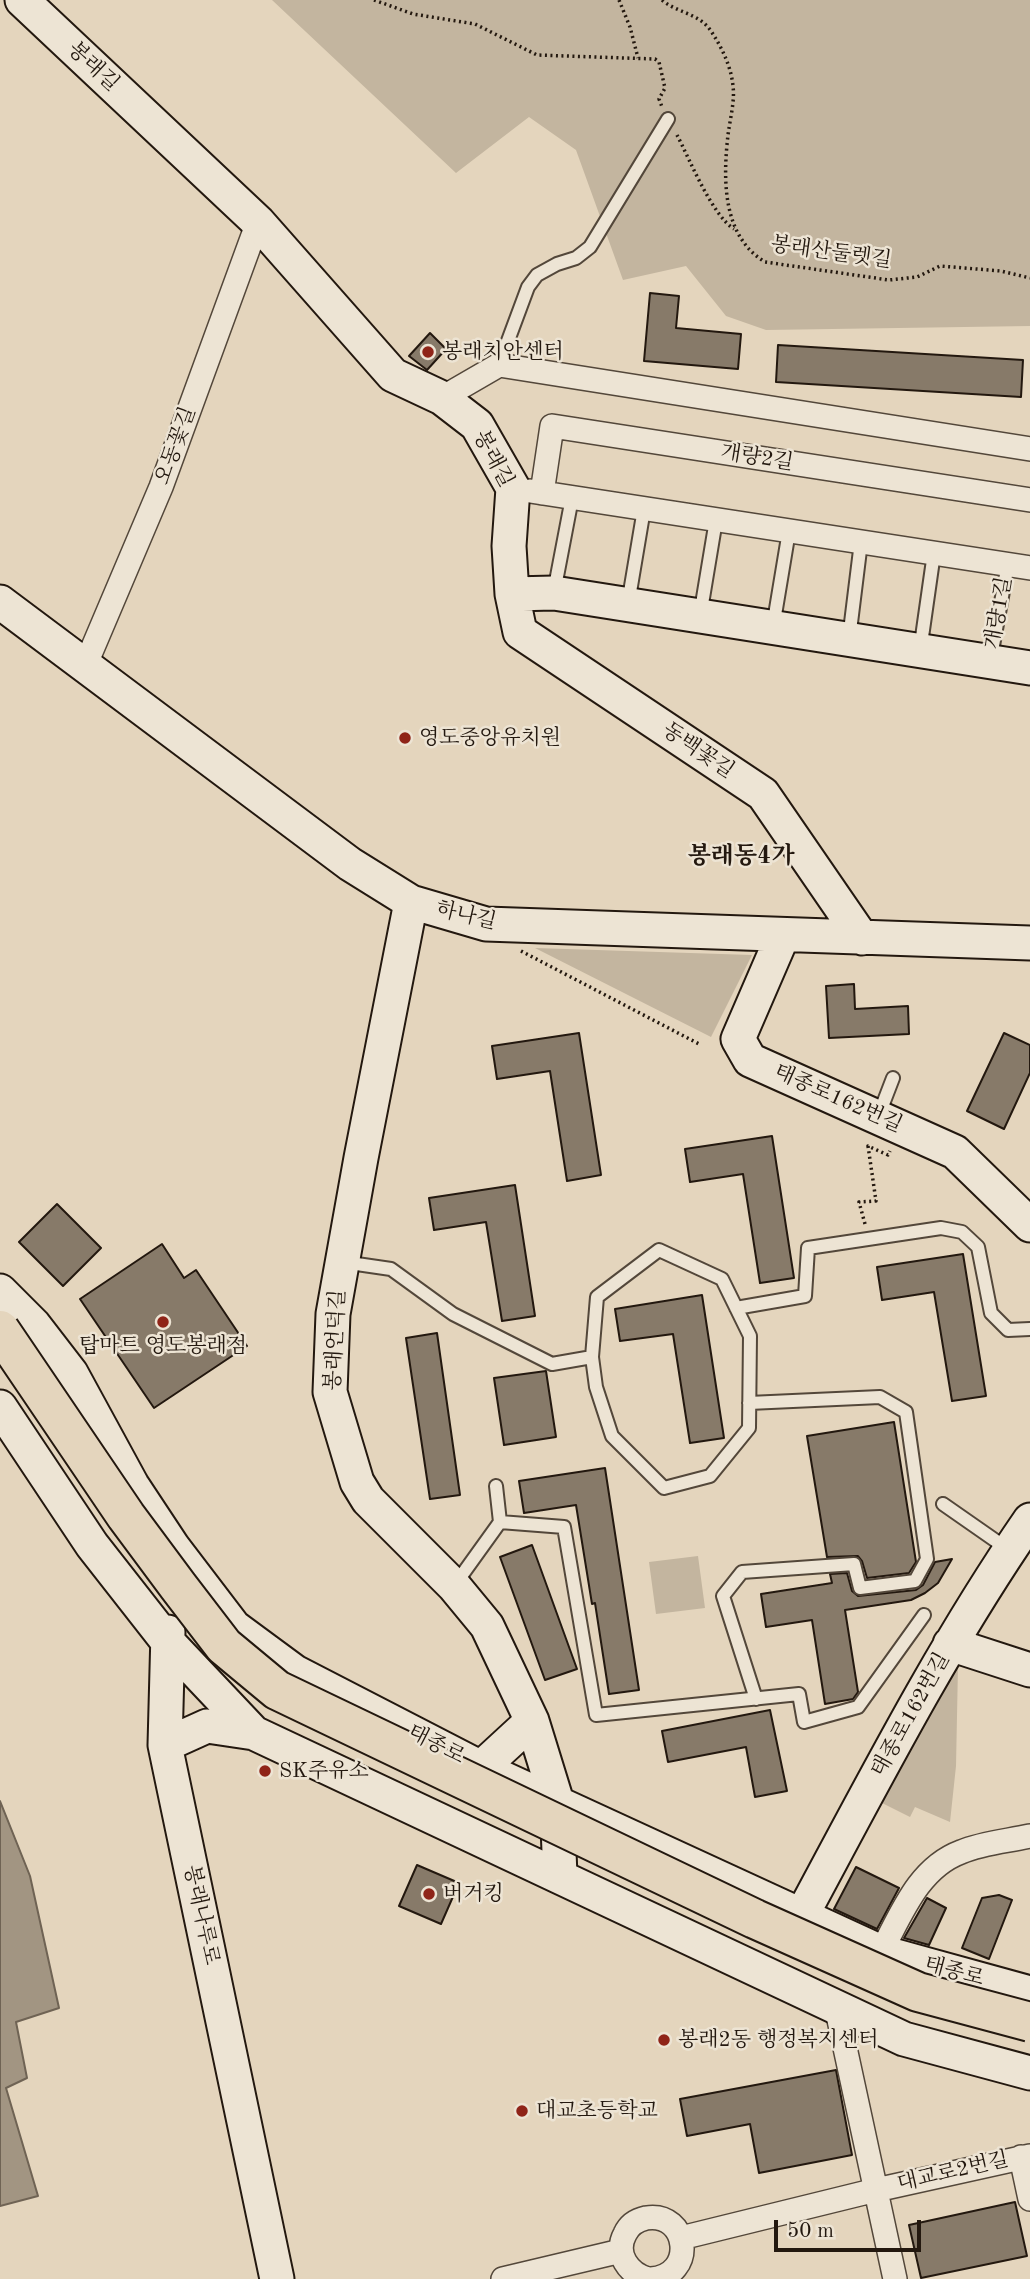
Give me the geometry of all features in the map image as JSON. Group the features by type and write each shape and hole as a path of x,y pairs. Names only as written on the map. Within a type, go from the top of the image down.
{"highway":[{"path":"0,1330 126,1516 224,1646 277,1690 755,1919 905,1986 1030,2022"},
{"path":"0,1371 108,1533 183,1626 262,1710 908,2010 1030,2045"}],"main road":[{"name":"봉래길","path":"22,0 258,222 393,375 442,398 477,425 527,491 509,546 512,594"},
{"path":"512,594 554,593 1030,668"},
{"name":"동백꽃길","path":"512,594 520,632 763,794 862,938"},
{"name":"하나길","path":"0,602 350,864 411,902 486,924 1030,943"},
{"name":"봉래언덕길","path":"411,902 333,1314 330,1392 357,1482 368,1500 454,1586 487,1626 532,1721 557,1802 560,1876"},
{"name":"태종로162번길","path":"783,935 738,1039 750,1060 886,1131 955,1152 1030,1225"},
{"name":"태종로","path":"0,1291 34,1325 71,1374 132,1485 173,1547 234,1628 285,1665 481,1768 881,1952 1030,1993"},
{"path":"0,1407 92,1545 168,1642 254,1733"},
{"name":"태종로162번길","path":"802,1915 950,1644 1030,1520"},
{"name":"봉래나루로","path":"173,1547 165,1745 277,2279"},
{"path":"950,1644 1030,1670"},
{"path":"481,1768 532,1721"},
{"path":"165,1745 207,1726 254,1733 904,2039 1030,2073"}],"street":[{"name":"오동꽃길","path":"85,666 161,487 258,222"},
{"path":"442,398 499,365 1030,449"},
{"name":"개량2길","path":"527,491 552,426 1030,500"},
{"name":"개량1길","path":"527,491 1019,566"},
{"path":"881,1952 915,1889 934,1868 960,1852 1030,1836"},
{"name":"대교로2번길","path":"836,2006 876,2190"},
{"path":"1025,2156 1030,2199"},
{"name":"대교로2번길","path":"681,2238 1025,2156"},
{"path":"876,2190 895,2279"},
{"path":"660,2218 677,2229 681,2238 683,2248 677,2268 659,2279 638,2276 630,2270 621,2251 625,2232 640,2219 660,2218"},
{"path":"503,2279 621,2251"}],"lane":[{"path":"499,365 528,287 537,275 556,264 576,258 590,247 668,119"},
{"path":"554,593 572,498"},
{"path":"628,604 644,509"},
{"path":"700,616 716,520"},
{"path":"773,628 789,531"},
{"path":"849,640 861,542"},
{"path":"920,651 934,553"},
{"name":"개량1길","path":"990,662 1019,566"},
{"path":"886,1131 893,1078"},
{"path":"736,1308 805,1296 808,1248 940,1228 962,1232 978,1247 991,1313 1008,1330 1030,1329"},
{"path":"659,1250 722,1279 750,1336 749,1428 710,1476 664,1488 612,1436 596,1387 592,1357 597,1297 659,1250"},
{"path":"343,1261 391,1269 453,1314 552,1364 592,1357"},
{"path":"749,1403 880,1397 906,1412 927,1559 915,1581 860,1588 854,1564 742,1572 723,1596 756,1699"},
{"path":"454,1586 500,1522 496,1486"},
{"path":"943,1504 1009,1550"},
{"path":"500,1522 564,1527 597,1715 799,1694 804,1722 858,1707 924,1615"}],"path":[{"path":"374,0 413,14 475,24 537,54 549,57 638,58 659,62 665,88 659,99 668,119 716,210 725,223 736,230"},
{"path":"618,0 630,27 638,58"},
{"name":"봉래산둘렛길","path":"662,0 693,14 710,28 727,58 734,88 727,139 727,197 733,226 751,254 765,262 890,280 917,277 940,266 1001,271 1030,278"},
{"path":"486,924 528,956 701,1045"},
{"path":"869,1239 859,1202 876,1201 868,1146 888,1155 886,1131"}],"shaded area":[{"path":"272,0 1030,0 1030,326 766,330 726,316 686,266 623,280 576,150 529,117 456,173"},
{"path":"535,948 752,955 711,1037"},
{"path":"698,1556 705,1608 656,1614 649,1562"},
{"path":"958,1666 956,1766 950,1822 915,1807 910,1817 880,1802"},
{"path":"0,1801 30,1876 59,2008 16,2022 27,2078 6,2088 38,2196 0,2206"}],"building":[{"path":"650,293 679,296 676,328 741,334 738,369 644,361"},
{"name":"봉래치안센터","path":"430,333 446,349 427,370 409,356"},
{"path":"778,345 1023,360 1021,397 776,382"},
{"path":"854,984 855,1009 908,1006 909,1034 829,1038 826,986"},
{"path":"579,1033 601,1175 567,1181 550,1071 497,1079 492,1046"},
{"path":"1004,1033 1030,1045 1030,1073 1004,1129 967,1111"},
{"path":"772,1136 794,1278 760,1283 743,1174 690,1182 685,1149"},
{"path":"515,1185 535,1316 502,1321 486,1222 434,1230 429,1198"},
{"path":"57,1204 101,1248 63,1286 19,1242"},
{"name":"탑마트 영도봉래점","path":"162,1244 184,1278 196,1270 247,1346 154,1408 80,1299"},
{"path":"963,1254 986,1396 952,1401 934,1292 882,1300 877,1267"},
{"path":"702,1295 724,1438 690,1443 673,1334 620,1341 615,1309"},
{"path":"437,1333 460,1495 430,1499 406,1338"},
{"path":"546,1371 556,1437 504,1445 494,1378"},
{"path":"894,1422 916,1562 909,1573 867,1578 858,1556 827,1557 807,1436"},
{"path":"605,1468 639,1690 609,1694 576,1505 524,1513 519,1481"},
{"path":"532,1545 577,1669 545,1680 500,1557"},
{"path":"952,1559 938,1583 911,1600 845,1610 858,1692 853,1699 825,1704 812,1620 766,1627 761,1594 832,1583 830,1574 847,1573 852,1591 858,1596 916,1590 923,1585 935,1562"},
{"path":"770,1710 787,1791 755,1797 746,1747 668,1762 662,1731"},
{"name":"버거킹","path":"417,1865 459,1883 441,1924 399,1906"},
{"path":"856,1867 899,1888 877,1929 834,1909"},
{"path":"999,1895 1012,1900 989,1959 962,1948 982,1898"},
{"path":"927,1898 946,1908 929,1945 904,1938"},
{"path":"836,2070 852,2155 759,2173 750,2124 687,2136 680,2099"},
{"path":"1015,2202 1027,2256 921,2278 909,2225"}],"place":[{"name":"봉래치안센터","path":"428,352"},
{"name":"영도중앙유치원","path":"405,738"},
{"name":"탑마트 영도봉래점","path":"163,1322"},
{"name":"SK주유소","path":"265,1771"},
{"name":"버거킹","path":"429,1894"},
{"name":"봉래2동 행정복지센터","path":"664,2040"},
{"name":"대교초등학교","path":"522,2111"}],"district":[{"name":"봉래동4가","path":"741,857"}]}
